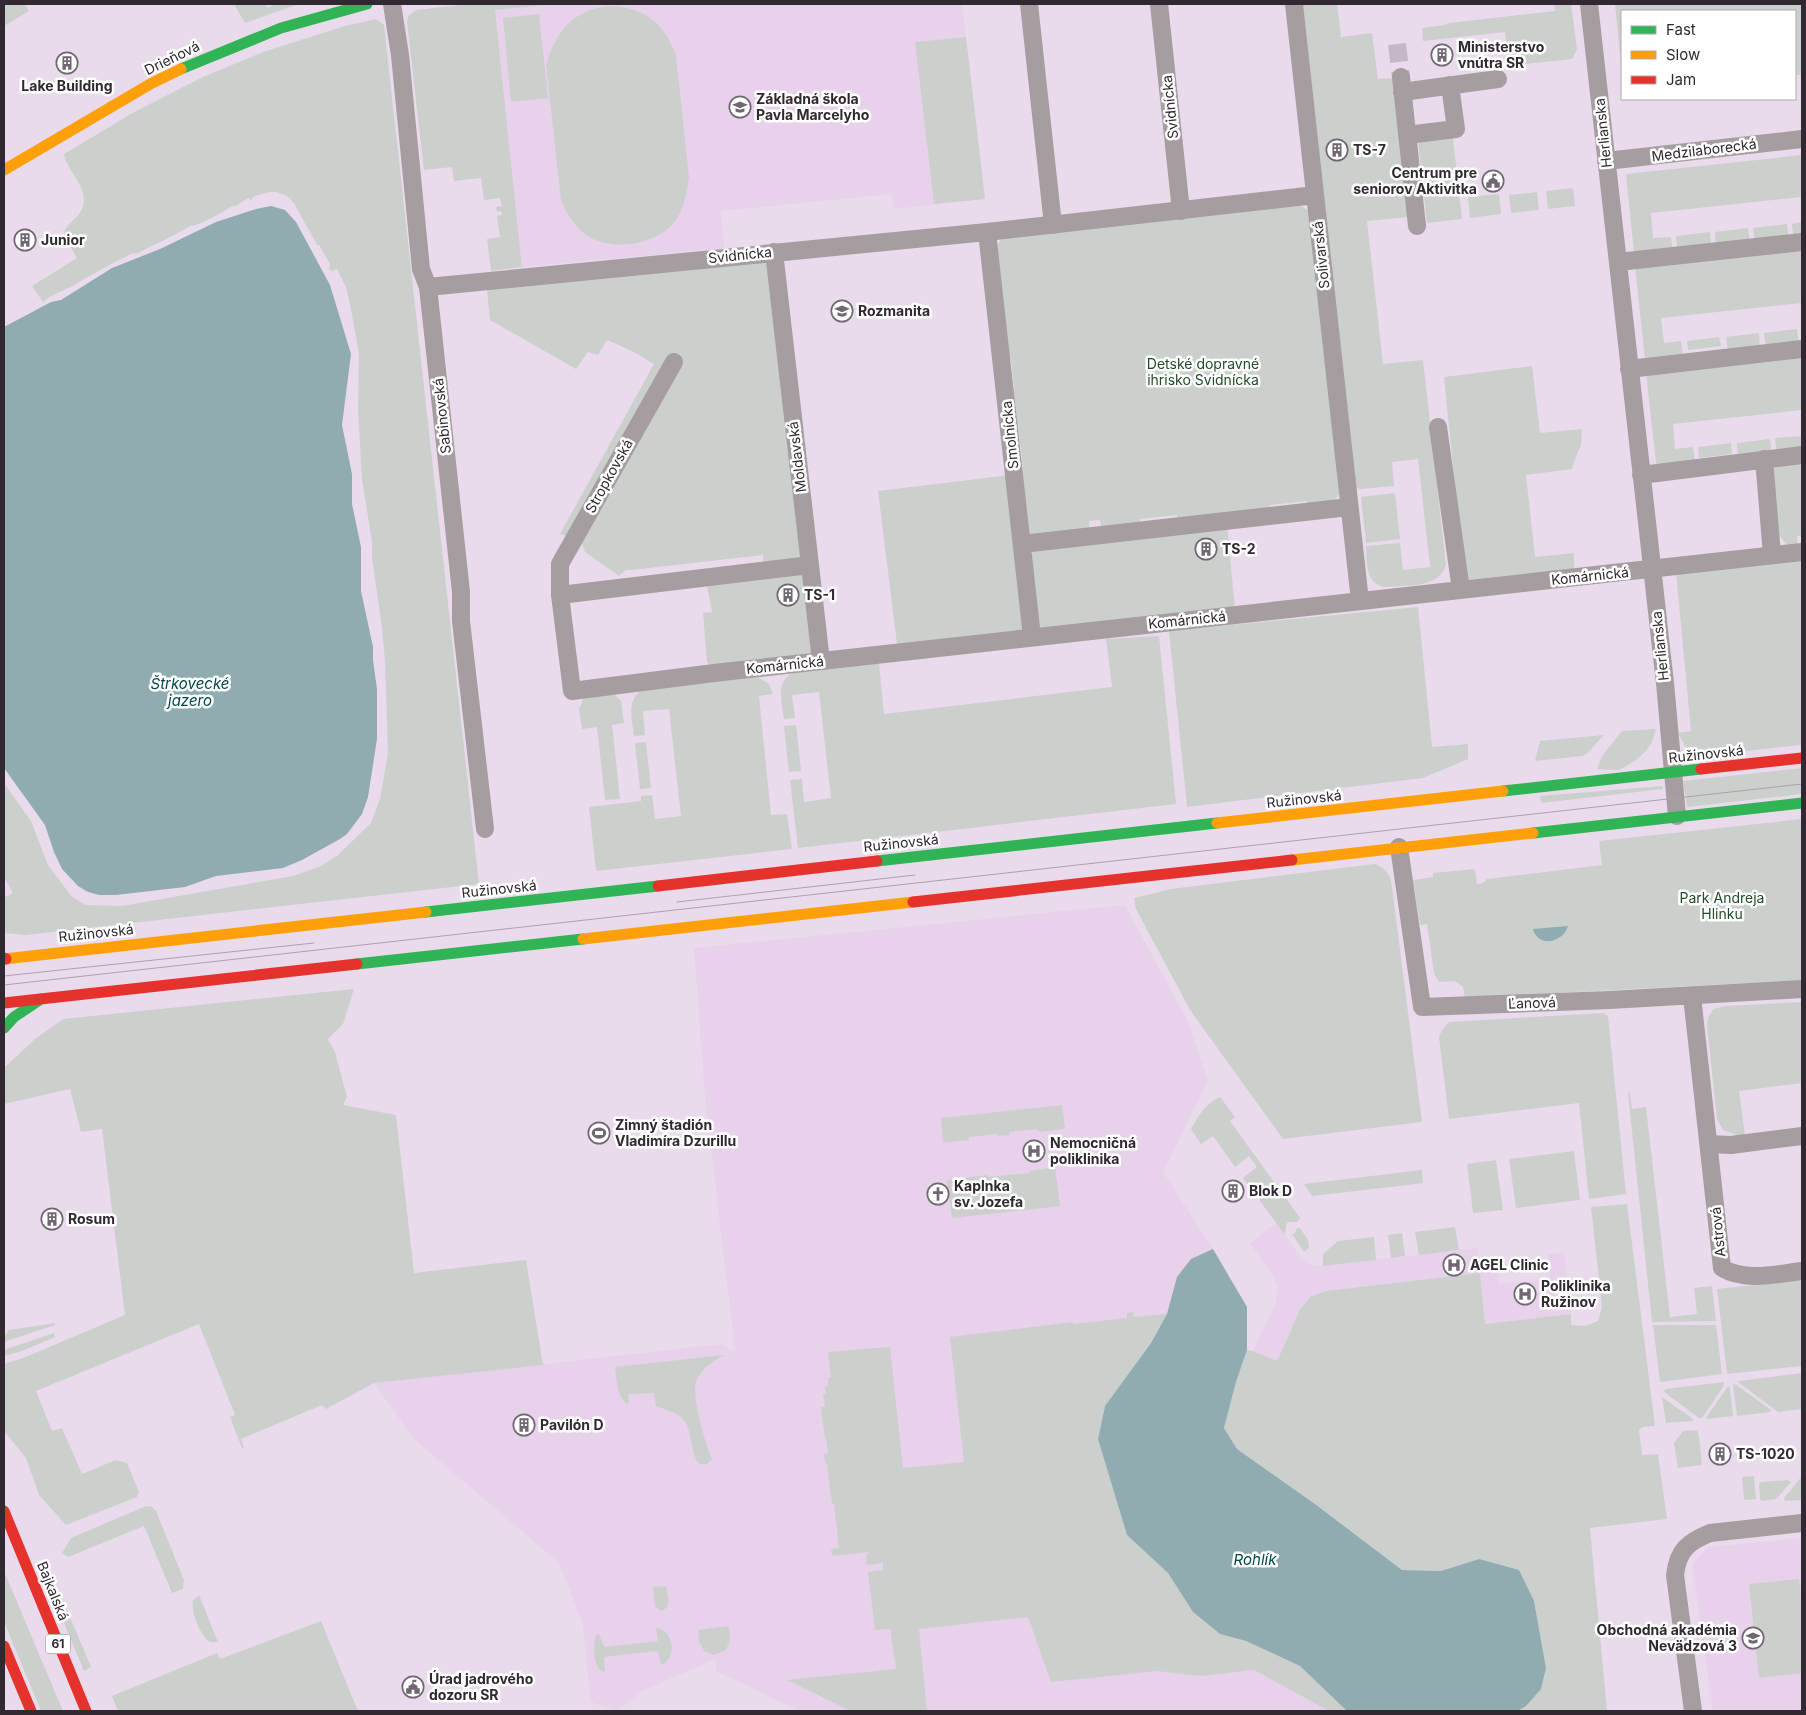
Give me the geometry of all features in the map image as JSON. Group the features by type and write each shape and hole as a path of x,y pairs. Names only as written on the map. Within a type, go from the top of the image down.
{"street":[{"name":"Drieňová","path":"4,170 152,83 203,59 281,28 367,4"},
{"name":"Sabinovská","path":"392,4 400,55 421,269 428,286 461,592 461,620 485,829"},
{"path":"1029,4 1053,225"},
{"name":"Svidnícka","path":"1159,4 1181,211"},
{"name":"Solivarská","path":"1294,4 1360,601"},
{"name":"Herlianska","path":"1589,4 1652,569 1677,816"},
{"path":"1417,226 1402,84 1450,85 1498,79"},
{"path":"1407,135 1456,129 1450,85"},
{"name":"Medzilaborecká","path":"1606,161 1802,139"},
{"name":"Svidnícka","path":"428,286 987,232 1181,211 1315,200"},
{"name":"Smolnícka","path":"987,232 1032,637"},
{"path":"1618,262 1802,242"},
{"name":"Moldavská","path":"774,252 821,661"},
{"path":"1629,369 1802,348"},
{"name":"Stropkovská","path":"572,690 560,595 560,564 674,362"},
{"path":"1438,427 1461,590"},
{"path":"1641,475 1802,455"},
{"path":"1764,459 1772,555"},
{"path":"1022,544 1349,507"},
{"name":"Komárnická","path":"572,690 1802,552"},
{"path":"560,595 810,565"},
{"name":"Ružinovská","path":"4,958 1802,758"},
{"path":"4,1003 1802,802"},
{"name":"Ľanová","path":"1399,847 1422,1007 1802,990"},
{"name":"Astrová","path":"1692,996 1722,1268 1743,1276 1802,1271"},
{"path":"4,1028 14,1017 41,999"},
{"path":"1709,1144 1731,1145 1802,1136"},
{"name":"Bajkalská","path":"4,1511 86,1711"},
{"path":"1693,1711 1675,1575 1676,1561 1687,1545 1697,1538 1710,1533 1802,1523"},
{"path":"12,1561 34,1584"},
{"path":"4,1646 31,1711"}],"shaded area":[{"name":"Základná škola Pavla Marcelyho","path":"553,4 962,4 985,199 894,209 891,194 721,211 724,248 522,267 495,10"},
{"path":"1125,905 1188,1022 1208,1081 1163,1172 1213,1249 1191,1259 1167,1314 1098,1439 1347,1711 800,1711 716,1671 715,1659 640,1692 618,1711 591,1702 582,1621 559,1563 414,1439 374,1383 722,1344 735,1352 705,1098 694,948"},
{"name":"Poliklinika Ružinov","path":"1276,1223 1300,1256 1309,1264 1323,1266 1478,1248 1479,1261 1495,1259 1499,1284 1550,1279 1548,1254 1564,1252 1571,1314 1485,1324 1480,1273 1327,1291 1310,1297 1300,1310 1277,1361 1253,1351 1275,1304 1278,1287 1272,1274 1250,1243"},
{"name":"Obchodná akadémia Nevädzová 3","path":"1802,1538 1802,1711 1713,1711 1692,1564 1708,1547"}],"green space":[{"path":"4,4 25,4 29,11 4,26"},
{"path":"234,4 265,4 268,8 274,4 299,4 245,23"},
{"path":"469,4 553,4 495,10 522,267 491,271 487,239 500,237 497,216 502,215 501,211 497,212 496,207 502,206 500,198 484,200 481,178 454,181 452,167 424,170 407,21 409,15 416,10"},
{"path":"1303,4 1337,4 1341,37 1372,33 1378,79 1393,78 1409,217 1367,221 1383,364 1423,360 1446,565 1442,573 1436,578 1421,584 1385,587 1374,582 1368,572 1366,546 1400,543 1403,570 1430,567 1418,459 1392,462 1394,486 1356,488"},
{"path":"1554,4 1571,4 1577,49 1572,59 1509,66 1505,32 1423,41 1422,28 1449,23 1555,11"},
{"path":"1615,4 1802,4 1802,75 1796,75 1796,10 1621,10 1621,64"},
{"path":"610,6 633,10 652,19 666,34 671,44 676,56 689,177 686,197 678,216 670,227 651,239 618,245 596,240 582,232 568,215 561,201 546,64 555,42 568,24 586,12"},
{"path":"539,14 548,98 511,102 503,18"},
{"path":"376,19 384,25 479,884 26,935 4,933 4,893 6,897 13,893 4,877 4,783 31,821 48,865 72,897 86,905 122,906 293,876 321,866 338,855 371,823 380,799 388,753 385,661 372,557 372,542 362,479 358,411 359,354 346,287 337,269 332,271 329,269 330,264 319,245 317,245 294,203 287,196 270,192 254,196 251,200 248,198 236,206 190,226 136,254 133,253 43,302 32,286 77,258 64,236 67,227 83,207 84,200 81,188 68,166 64,154 136,111 203,77 263,52 345,26"},
{"path":"966,37 985,199 934,204 915,42"},
{"path":"1453,138 1462,219 1427,223 1418,142"},
{"path":"1802,155 1802,197 1651,213 1653,238 1671,237 1673,251 1634,252 1626,174"},
{"path":"1573,188 1575,206 1548,209 1546,191"},
{"path":"1537,192 1539,210 1511,213 1509,195"},
{"path":"1499,194 1501,214 1470,218 1468,197"},
{"name":"Detské dopravné ihrisko Svidnícka","path":"1293,204 1309,211 1340,492 1334,500 1308,509 1307,501 1270,505 1270,513 1179,523 1177,515 1140,519 1141,527 1102,531 1100,520 1089,521 1089,532 1036,538 1028,533 1018,469 1023,468 1019,436 1015,436 1009,390 1014,389 1011,359 1006,359 995,248 1003,237"},
{"path":"1802,222 1802,233 1793,234 1792,224"},
{"path":"1787,224 1789,239 1755,242 1753,228"},
{"path":"1748,228 1750,243 1716,247 1715,232"},
{"path":"1710,232 1711,243 1677,247 1676,236"},
{"path":"1802,246 1802,303 1661,318 1664,343 1681,341 1683,356 1645,359 1635,267"},
{"path":"772,261 807,562 764,567 763,555 626,570 619,576 585,552 581,541 560,534 654,364 632,351 607,340 598,355 588,352 576,369 490,320 487,289"},
{"path":"1797,329 1799,344 1766,347 1764,333"},
{"path":"1759,333 1760,348 1728,351 1726,337"},
{"path":"1719,337 1721,346 1688,350 1687,341"},
{"path":"1802,352 1802,410 1673,424 1675,449 1693,447 1695,463 1659,465 1656,463 1646,373"},
{"path":"1532,366 1540,433 1582,429 1581,445 1572,469 1526,475 1535,557 1574,553 1574,570 1465,583 1444,377"},
{"path":"1802,436 1802,451 1777,454 1775,438"},
{"path":"1770,439 1772,454 1738,458 1737,443"},
{"path":"1731,443 1732,454 1699,458 1698,447"},
{"path":"1802,459 1802,535 1797,536 1798,547 1788,546 1778,534 1772,470 1776,464"},
{"path":"1010,475 1026,630 897,644 878,491"},
{"path":"1395,493 1400,539 1366,543 1361,497"},
{"path":"1227,524 1235,609 1035,631 1025,546"},
{"path":"1802,557 1802,745 1700,756 1685,746 1678,733 1691,731 1676,572"},
{"path":"806,569 817,659 715,670 707,662 703,613 712,612 706,581"},
{"path":"1418,607 1432,747 1468,744 1468,759 1423,778 1187,807 1169,631"},
{"path":"1159,636 1176,804 798,848 790,780 802,779 804,802 831,798 819,692 792,695 795,718 784,719 781,688 783,682 792,673 879,663 884,714 1112,687 1106,639"},
{"path":"758,677 769,684 773,694 759,696 771,815 787,814 792,849 596,871 589,807 641,801 641,796 652,795 655,819 681,816 669,709 643,711 645,735 634,736 631,711 637,694 642,690"},
{"path":"612,692 621,701 624,723 612,725 620,799 605,800 597,727 582,729 579,709 584,697"},
{"path":"796,725 801,771 789,772 784,726"},
{"path":"1656,729 1652,742 1636,760 1619,770 1597,769 1602,756 1622,731"},
{"path":"1604,735 1583,756 1535,761 1540,741"},
{"path":"646,742 651,788 640,789 635,743"},
{"path":"1802,768 1802,794 1687,807 1683,781"},
{"path":"1662,786 1663,789 1541,803 1540,796"},
{"name":"Park Andreja Hlinku","path":"1802,819 1802,980 1465,998 1463,987 1455,981 1439,982 1434,973 1427,924 1420,925 1413,880 1433,877 1433,873 1475,869 1477,884 1483,883 1487,879 1602,865 1599,841"},
{"path":"1375,864 1387,873 1392,887 1422,1122 1283,1139 1190,1010 1136,909 1134,898 1171,889"},
{"path":"354,989 343,1024 328,1039 335,1052 347,1097 343,1105 396,1115 414,1273 526,1260 543,1365 374,1383 326,1409 322,1405 241,1439 244,1448 242,1448 230,1417 235,1415 199,1324 36,1391 52,1431 62,1428 82,1474 116,1460 127,1463 139,1492 137,1497 66,1525 39,1495 26,1458 4,1431 4,1364 23,1358 125,1315 102,1129 81,1132 70,1089 4,1104 4,1068 35,1039 63,1019"},
{"path":"1802,1002 1802,1083 1739,1091 1745,1135 1737,1135 1723,1130 1717,1119 1707,1026 1708,1018 1713,1009 1725,1006"},
{"path":"1603,1013 1608,1016 1626,1194 1589,1199 1579,1103 1449,1119 1439,1037 1449,1022"},
{"path":"1630,1092 1632,1109 1646,1107 1670,1317 1697,1314 1694,1288 1712,1286 1716,1321 1652,1322 1628,1093"},
{"path":"1220,1097 1235,1117 1230,1121 1300,1218 1297,1222 1288,1222 1285,1235 1243,1178 1257,1167 1249,1156 1235,1167 1213,1136 1201,1144 1191,1129 1206,1107"},
{"path":"1062,1105 1065,1129 1039,1132 1038,1129 1009,1132 1010,1135 998,1136 998,1134 969,1137 969,1140 943,1143 941,1118"},
{"path":"1574,1151 1580,1200 1516,1208 1509,1159"},
{"path":"1496,1160 1503,1210 1473,1213 1467,1164"},
{"path":"1055,1167 1060,1206 952,1218 947,1180 987,1175 988,1177 1029,1173 1030,1171"},
{"path":"1422,1170 1423,1183 1408,1185 1312,1196 1304,1184"},
{"path":"1627,1204 1655,1426 1643,1427 1639,1430 1642,1455 1658,1454 1667,1519 1590,1528 1607,1711 1518,1711 1526,1706 1546,1668 1534,1601 1479,1559 1441,1571 1402,1570 1315,1504 1237,1449 1224,1428 1236,1382 1247,1350 1277,1361 1300,1310 1310,1297 1326,1291 1480,1273 1485,1324 1571,1314 1571,1325 1585,1326 1598,1321 1602,1307 1591,1207"},
{"path":"1455,1227 1459,1250 1419,1255 1415,1232"},
{"path":"1297,1228 1300,1228 1308,1240 1309,1248 1304,1252 1292,1234 1295,1233"},
{"path":"1402,1233 1405,1256 1391,1258 1388,1235"},
{"path":"1374,1237 1376,1260 1323,1266 1323,1254 1338,1241"},
{"path":"1802,1280 1802,1366 1727,1374 1717,1289"},
{"path":"1133,1312 1134,1317 1167,1314 1151,1343 1105,1406 1098,1439 1127,1535 1168,1573 1193,1612 1220,1634 1246,1641 1300,1666 1347,1711 1329,1711 1254,1670 1202,1676 1157,1671 1051,1682 1028,1617 919,1629 927,1711 851,1711 787,1680 896,1669 890,1629 875,1630 868,1572 883,1570 883,1563 867,1565 866,1554 868,1552 832,1556 831,1549 839,1548 834,1504 832,1504 827,1464 825,1463 824,1454 828,1453 821,1407 825,1407 823,1394 826,1394 825,1386 828,1386 828,1378 831,1377 828,1352 890,1347 903,1468 964,1462 950,1337 1073,1322 1073,1324 1127,1318 1127,1313"},
{"path":"55,1323 55,1325 4,1342 4,1337 9,1330"},
{"path":"1653,1325 1716,1325 1722,1374 1660,1382"},
{"path":"54,1333 55,1337 22,1351 4,1356 4,1350"},
{"path":"724,1355 711,1363 696,1382 697,1410 712,1459 707,1464 699,1464 694,1453 688,1428 681,1417 656,1406 654,1393 628,1394 629,1404 625,1401 619,1393 615,1367"},
{"path":"1802,1373 1802,1409 1778,1412 1738,1382 1739,1381"},
{"path":"1724,1382 1723,1387 1702,1418 1699,1418 1664,1392 1665,1389"},
{"path":"1735,1384 1771,1410 1770,1412 1737,1416 1733,1385"},
{"path":"1728,1386 1730,1387 1733,1416 1707,1419 1706,1418"},
{"path":"1662,1397 1693,1419 1693,1421 1666,1423"},
{"path":"1697,1430 1702,1465 1678,1468 1674,1443 1683,1431"},
{"path":"1754,1476 1756,1499 1744,1500 1742,1477"},
{"path":"1802,1476 1802,1500 1785,1501 1784,1498"},
{"path":"1788,1480 1791,1482 1776,1499 1762,1501 1760,1499 1759,1485 1761,1482"},
{"path":"146,1506 152,1507 156,1511 184,1580 183,1589 172,1593 144,1526 68,1557 62,1553 71,1538"},
{"path":"4,1571 63,1711 41,1711 4,1622"},
{"path":"1799,1579 1802,1607 1802,1673 1759,1678 1749,1584"},
{"path":"666,1586 668,1603 667,1607 662,1611 655,1607 653,1587"},
{"path":"59,1591 91,1667 84,1671 52,1594"},
{"path":"199,1595 218,1642 210,1642 206,1639 197,1623 193,1611 193,1601"},
{"path":"321,1621 358,1711 118,1711 112,1696 217,1653 220,1659"},
{"path":"729,1626 730,1640 726,1650 714,1655 704,1651 699,1641 698,1630"},
{"path":"656,1628 667,1634 672,1645 670,1657 661,1665 658,1651 604,1657 605,1672 598,1667 594,1657 596,1635 599,1634 604,1647 658,1641"}],"water":[{"name":"Štrkovecké jazero","path":"271,206 285,210 296,222 330,285 351,354 342,425 352,474 352,504 361,547 361,591 373,647 377,689 377,739 368,797 362,814 347,834 302,860 283,868 216,876 185,887 116,895 99,895 88,892 78,886 62,869 45,825 4,768 4,327 51,302 61,300 112,268 160,249 216,222"},
{"path":"1568,926 1561,936 1550,941 1540,939 1533,929"},
{"name":"Rohlík","path":"1213,1249 1247,1307 1247,1350 1236,1382 1224,1428 1237,1449 1315,1504 1402,1570 1441,1571 1479,1559 1519,1570 1534,1601 1546,1668 1541,1689 1526,1706 1518,1711 1347,1711 1300,1666 1246,1641 1220,1634 1193,1612 1168,1573 1127,1535 1098,1439 1105,1406 1151,1343 1167,1314 1177,1277 1191,1259"}],"tunnel":[{"path":"1397,44 1401,77"}],"tram line":[{"path":"4,985 1802,784"},
{"path":"677,902 915,875"},
{"path":"4,976 314,943"}],"traffic: fast":[{"path":"181,69 281,28 367,4"},
{"path":"1503,791 1701,769"},
{"path":"1533,833 1802,803"},
{"path":"877,861 1217,823"},
{"path":"426,912 658,886"},
{"path":"357,964 583,939"},
{"path":"4,1028 14,1017 41,999"}],"traffic: slow":[{"path":"4,170 152,83 181,69"},
{"path":"1217,823 1503,791"},
{"path":"1292,860 1533,833"},
{"path":"583,939 913,902"},
{"path":"4,959 426,912"}],"traffic: jam":[{"path":"1701,769 1802,758"},
{"path":"913,902 1292,860"},
{"path":"658,886 877,861"},
{"path":"4,1003 357,964"},
{"path":"4,1511 86,1711"},
{"path":"4,1646 31,1711"}],"place":[{"name":"Ministerstvo vnútra SR","path":"1442,55"},
{"name":"Lake Building","path":"67,63"},
{"name":"Základná škola Pavla Marcelyho","path":"740,107"},
{"name":"TS-7","path":"1337,150"},
{"name":"Centrum pre seniorov Aktivitka","path":"1493,181"},
{"name":"Junior","path":"25,240"},
{"name":"Rozmanita","path":"842,311"},
{"name":"TS-2","path":"1206,549"},
{"name":"TS-1","path":"788,595"},
{"name":"Zimný štadión Vladimíra Dzurillu","path":"599,1133"},
{"name":"Nemocničná poliklinika","path":"1034,1151"},
{"name":"Blok D","path":"1233,1191"},
{"name":"Kaplnka sv. Jozefa","path":"938,1194"},
{"name":"Rosum","path":"52,1219"},
{"name":"AGEL Clinic","path":"1454,1265"},
{"name":"Poliklinika Ružinov","path":"1525,1294"},
{"name":"Pavilón D","path":"524,1425"},
{"name":"TS-1020","path":"1720,1454"},
{"name":"Obchodná akadémia Nevädzová 3","path":"1753,1638"},
{"name":"Úrad jadrového dozoru SR","path":"413,1687"}]}
